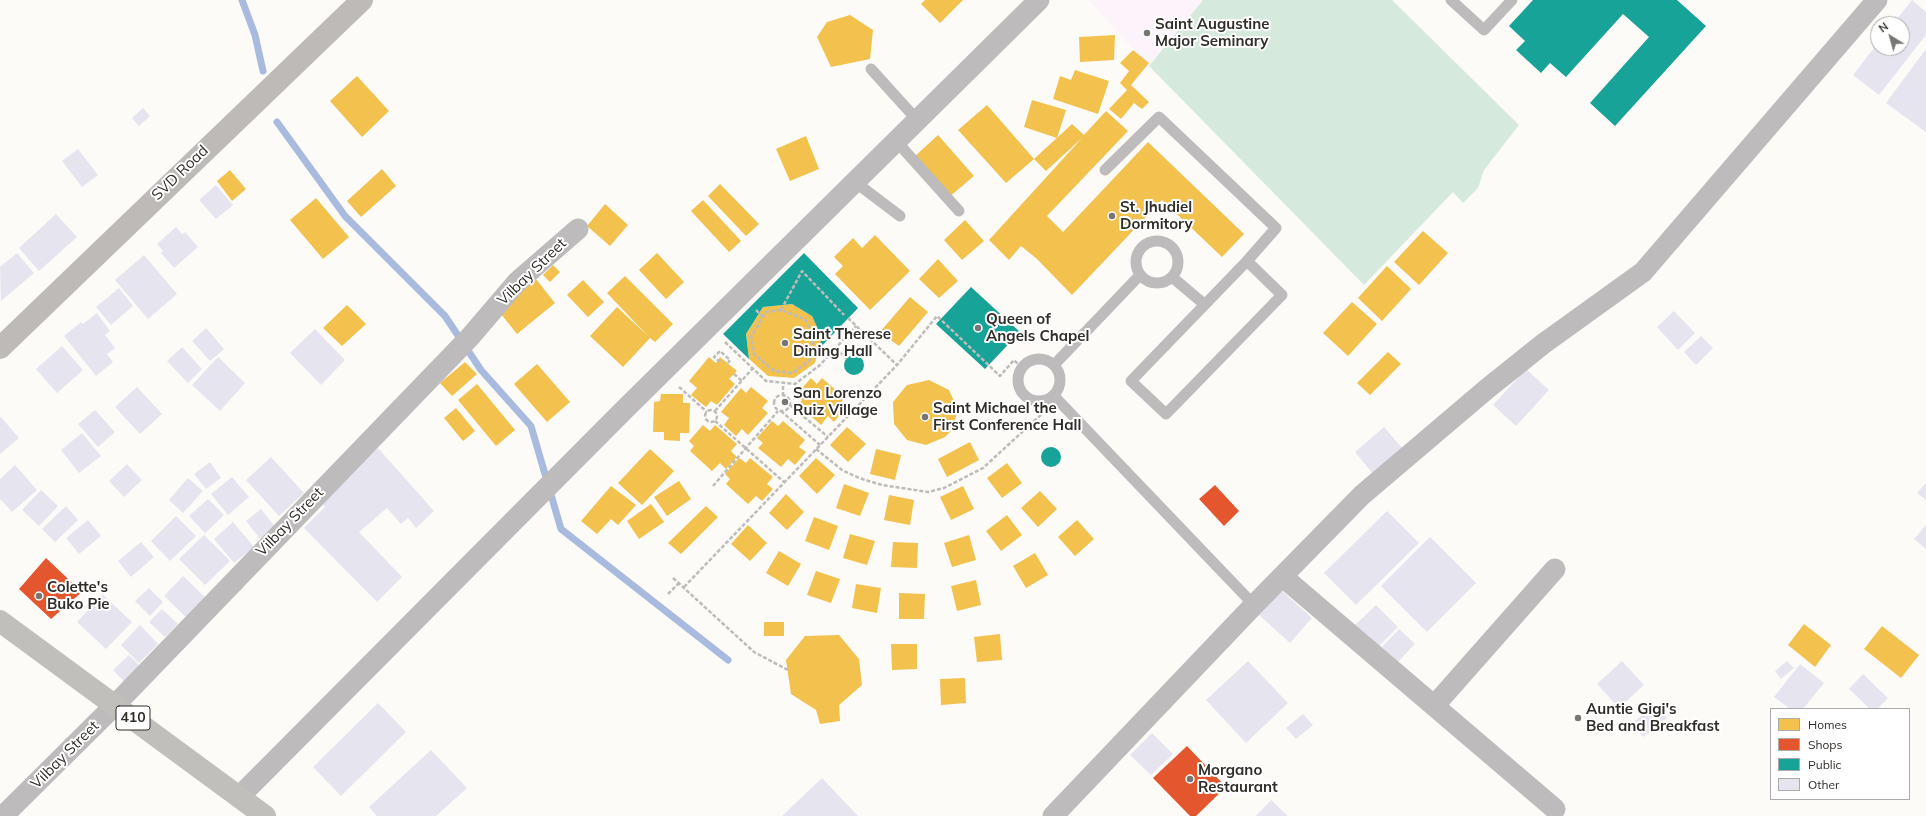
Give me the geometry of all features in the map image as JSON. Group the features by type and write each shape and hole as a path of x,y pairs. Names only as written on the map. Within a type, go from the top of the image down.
{"main road":[{"name":"SVD Road","path":"0,348 362,0"},
{"name":"410","path":"0,620 265,816"}],"street":[{"path":"239,797 579,456 1039,0"},
{"path":"1054,816 1254,605 1362,495 1488,388 1543,344 1643,272 1877,0"},
{"name":"Vilbay Street","path":"4,816 115,705 470,337 517,282 578,229"},
{"path":"1434,706 1555,569"},
{"path":"1283,577 1555,809"}],"lane":[{"path":"1451,0 1484,30 1512,0"},
{"path":"871,69 918,120"},
{"path":"1105,170 1159,117 1276,228 1247,261 1131,381 1166,414 1282,295 1247,261"},
{"path":"896,142 959,211"},
{"path":"855,182 900,216"},
{"path":"1158,241 1171,246 1178,258 1178,265 1172,278 1166,281 1152,283 1140,276 1136,262 1140,249 1145,244 1158,241"},
{"path":"1054,365 1140,276"},
{"path":"1172,278 1204,304"},
{"path":"1034,360 1048,361 1054,365 1058,370 1060,383 1056,397 1042,402 1028,399 1022,394 1018,381 1022,368 1034,360"},
{"path":"1056,397 1254,605"}],"path":[{"path":"781,310 802,271 844,315"},
{"path":"754,308 763,317"},
{"path":"781,310 805,319 814,336 811,359 794,373 774,371 754,354 751,337 766,312 781,310"},
{"path":"684,587 897,365 937,316 1000,376 1014,360 1022,368"},
{"path":"848,318 897,365"},
{"path":"840,326 849,334"},
{"path":"720,337 766,381 795,384 820,365 856,326"},
{"path":"835,348 847,359"},
{"path":"720,362 714,357 720,351 730,360 728,363"},
{"path":"715,412 753,368"},
{"path":"804,371 807,375"},
{"path":"734,374 742,380"},
{"path":"783,383 783,396"},
{"path":"676,384 707,412 707,420 715,421 784,482"},
{"path":"783,396 780,396 775,400 774,405 820,445"},
{"path":"783,396 789,400 790,405 828,437"},
{"path":"816,449 842,470 859,478 882,485 928,492 944,488 983,468 1056,397"},
{"path":"713,486 780,411 788,409 790,405"},
{"path":"707,412 710,410 715,412 718,416 715,421"},
{"path":"673,578 754,652 788,670"},
{"path":"668,594 679,583"}],"shaded area":[{"name":"Saint Augustine Major Seminary","path":"1088,0 1203,0 1149,66"}],"green space":[{"path":"1203,0 1392,0 1519,125 1484,170 1478,188 1463,203 1453,192 1364,285 1149,66"}],"building: Homes":[{"path":"925,0 963,0 940,23 921,4"},
{"path":"850,15 873,30 870,59 831,67 817,37 827,22"},
{"path":"1115,35 1114,60 1080,62 1079,37"},
{"path":"1133,50 1149,63 1131,85 1149,102 1142,109 1134,103 1121,119 1109,109 1127,90 1120,83 1129,71 1120,63"},
{"path":"1075,70 1109,81 1098,114 1053,99 1060,76 1071,80"},
{"path":"357,76 389,111 362,137 330,101"},
{"path":"1032,100 1066,110 1057,138 1024,127"},
{"path":"987,105 1034,159 1006,183 958,130"},
{"name":"St. Jhudiel Dormitory","path":"1106,111 1128,131 1047,216 1063,232 1148,142 1244,234 1222,257 1162,200 1072,295 1037,259 1021,246 1009,260 989,240 1082,138 1046,171 1034,159 1072,124 1084,135"},
{"path":"938,135 974,176 948,198 913,158"},
{"path":"806,136 819,169 790,181 776,149"},
{"path":"382,169 396,186 361,217 347,201"},
{"path":"230,170 246,189 232,201 217,181"},
{"path":"720,184 759,224 746,236 708,196"},
{"path":"316,198 349,237 323,259 290,220"},
{"path":"703,200 741,241 729,252 691,211"},
{"path":"605,204 628,225 610,246 587,226"},
{"path":"965,220 984,241 962,260 944,240"},
{"path":"1423,231 1448,253 1419,285 1394,262"},
{"path":"875,235 910,271 870,310 835,274 843,266 834,257 853,238 862,248"},
{"path":"657,253 684,282 666,299 639,270"},
{"path":"938,259 958,281 939,298 919,279"},
{"path":"553,265 560,272 550,282 543,275"},
{"path":"1387,266 1411,289 1382,321 1358,298"},
{"path":"625,276 673,324 655,342 650,338 623,367 590,336 617,307 648,336 607,293"},
{"path":"536,279 555,303 517,334 497,309"},
{"path":"583,280 604,302 588,317 567,295"},
{"path":"910,297 928,312 899,346 880,332"},
{"path":"1352,302 1377,324 1348,356 1323,333"},
{"path":"792,304 812,316 822,338 815,363 794,378 768,376 749,359 746,334 763,307"},
{"path":"347,305 366,324 342,346 323,328"},
{"path":"1388,352 1401,364 1370,395 1357,383"},
{"path":"709,357 716,363 720,357 737,371 729,379 735,384 717,405 711,401 706,407 691,395 697,388 689,381"},
{"path":"465,362 477,374 452,396 440,383"},
{"path":"537,364 570,402 547,422 514,384"},
{"path":"811,378 817,384 822,378 845,398 839,404 845,409 834,422 828,416 821,425 798,405 802,400 796,395"},
{"name":"Saint Michael the First Conference Hall","path":"929,380 949,390 958,410 952,430 945,437 926,445 907,440 894,424 893,402 907,385"},
{"path":"477,384 515,430 496,446 458,400"},
{"path":"751,387 768,401 762,408 768,413 748,435 742,429 736,436 724,425 729,418 721,412 741,388 746,393"},
{"path":"661,394 683,394 683,403 690,403 689,433 680,433 680,441 664,440 664,432 653,432 654,402 660,401"},
{"path":"456,408 475,431 463,441 444,418"},
{"path":"772,421 778,426 783,421 805,440 799,447 806,452 795,465 788,459 781,467 758,448 763,443 757,438"},
{"path":"703,425 710,431 715,425 737,444 731,451 737,457 726,469 720,463 712,471 690,451 694,446 689,441"},
{"path":"847,427 866,444 848,462 830,445"},
{"path":"970,442 979,460 947,477 938,459"},
{"path":"650,449 674,471 642,505 618,483"},
{"path":"876,449 901,455 895,480 870,474"},
{"path":"739,458 746,463 750,458 773,477 767,484 773,489 762,501 756,496 748,504 726,484 730,479 725,474"},
{"path":"816,458 835,475 817,494 799,476"},
{"path":"1007,463 1022,483 1002,498 987,478"},
{"path":"679,481 691,499 667,516 654,497"},
{"path":"844,484 869,493 860,516 836,508"},
{"path":"611,486 636,505 618,525 611,519 597,534 581,521"},
{"path":"963,486 974,509 951,520 940,497"},
{"path":"1040,491 1057,509 1038,527 1021,508"},
{"path":"786,494 804,512 787,530 769,513"},
{"path":"889,495 914,500 910,525 884,520"},
{"path":"651,504 664,522 639,539 627,521"},
{"path":"706,506 718,517 681,554 668,543"},
{"path":"1007,515 1022,535 1001,551 986,531"},
{"path":"814,517 838,526 829,550 805,541"},
{"path":"1077,520 1094,539 1075,556 1058,537"},
{"path":"748,525 767,543 750,561 731,544"},
{"path":"850,534 875,541 867,565 843,558"},
{"path":"969,535 976,560 952,567 944,543"},
{"path":"893,542 918,543 917,568 891,567"},
{"path":"779,551 801,564 788,586 766,573"},
{"path":"1035,553 1048,575 1026,588 1013,566"},
{"path":"816,571 840,579 831,603 807,595"},
{"path":"976,580 981,605 957,611 951,586"},
{"path":"856,584 881,588 877,613 852,608"},
{"path":"899,593 925,594 924,619 899,619"},
{"path":"764,622 784,622 784,636 764,636"},
{"path":"1804,624 1831,645 1815,667 1788,645"},
{"path":"1882,626 1919,655 1901,678 1864,649"},
{"path":"1000,634 1002,660 977,662 974,637"},
{"path":"839,635 859,659 862,685 839,705 840,721 820,724 816,710 791,694 786,660 805,636"},
{"path":"891,644 917,644 917,669 892,670"},
{"path":"965,678 966,703 941,705 940,679"}],"building: Shops":[{"path":"1215,485 1239,511 1224,526 1199,499"},
{"path":"46,558 82,592 51,619 19,589"},
{"path":"1187,746 1226,787 1196,816 1190,816 1153,778"}],"building: Public":[{"path":"1533,0 1677,0 1706,26 1615,126 1590,103 1649,37 1623,14 1566,77 1550,63 1541,73 1516,50 1525,41 1509,26"},
{"path":"804,253 858,308 818,350 822,338 812,316 792,304 763,307 746,334 749,359 723,334"},
{"name":"Queen of Angels Chapel","path":"971,287 1020,332 985,369 936,324"},
{"path":"854,355 861,358 864,365 861,372 854,375 847,372 844,365 847,358"},
{"path":"1051,447 1058,450 1061,457 1058,464 1051,467 1044,464 1041,457 1044,450"}],"building: Other":[{"path":"1912,0 1926,12 1926,35 1910,55 1910,16 1899,16"},
{"path":"1926,49 1926,132 1886,103"},
{"path":"1870,53 1870,56 1910,56 1879,95 1853,75"},
{"path":"143,108 150,116 139,126 132,118"},
{"path":"78,149 98,175 82,187 62,161"},
{"path":"216,185 233,205 216,219 199,200"},
{"path":"56,214 77,237 39,271 19,248"},
{"path":"176,227 182,234 185,232 198,247 174,268 161,253 163,251 157,244"},
{"path":"17,253 34,273 1,301 0,267"},
{"path":"144,255 177,294 148,319 115,280"},
{"path":"119,288 133,306 111,325 96,307"},
{"path":"1674,311 1695,333 1678,350 1657,327"},
{"path":"97,313 110,331 105,335 115,348 107,354 113,362 96,376 64,336 81,322 83,324"},
{"path":"206,328 224,349 210,361 192,341"},
{"path":"315,329 345,360 321,385 290,353"},
{"path":"1701,336 1713,348 1696,365 1684,352"},
{"path":"62,346 83,370 57,393 36,369"},
{"path":"182,347 202,369 188,383 167,361"},
{"path":"218,357 245,383 220,411 192,385"},
{"path":"1526,369 1549,390 1516,426 1493,405"},
{"path":"137,387 162,414 140,434 115,407"},
{"path":"95,410 115,432 98,447 78,424"},
{"path":"0,416 19,438 0,454"},
{"path":"1384,427 1403,449 1373,474 1355,452"},
{"path":"82,433 101,456 79,473 61,450"},
{"path":"378,448 434,511 416,528 408,518 401,524 387,508 359,532 402,577 377,602 304,528 325,507 319,500"},
{"path":"271,457 304,493 279,516 246,480"},
{"path":"210,462 221,478 206,489 194,474"},
{"path":"127,464 142,480 124,497 109,481"},
{"path":"15,465 37,490 12,512 0,499 0,479"},
{"path":"232,477 249,497 228,515 211,494"},
{"path":"188,478 203,491 183,513 169,500"},
{"path":"1926,483 1926,500 1917,493"},
{"path":"41,490 58,506 39,526 22,510"},
{"path":"208,499 224,515 205,533 189,516"},
{"path":"66,506 78,520 55,542 42,529"},
{"path":"261,509 276,528 261,540 246,521"},
{"path":"1387,511 1419,543 1356,605 1324,573"},
{"path":"176,516 196,536 170,561 151,541"},
{"path":"88,520 101,536 79,554 66,538"},
{"path":"233,522 254,547 234,563 214,539"},
{"path":"1926,525 1926,549 1914,539"},
{"path":"204,535 230,561 205,585 179,559"},
{"path":"1430,537 1476,583 1427,632 1381,586"},
{"path":"141,542 154,557 131,577 118,561"},
{"path":"183,576 205,597 186,617 164,596"},
{"path":"149,588 163,602 150,616 135,601"},
{"path":"1282,591 1312,618 1290,643 1259,615"},
{"path":"103,595 132,622 106,649 77,622"},
{"path":"1376,605 1398,627 1376,649 1354,626"},
{"path":"162,609 178,624 165,637 149,622"},
{"path":"140,625 158,644 139,663 121,645"},
{"path":"1399,629 1415,644 1396,664 1380,649"},
{"path":"129,655 140,666 124,681 113,670"},
{"path":"1248,661 1288,703 1246,743 1206,700"},
{"path":"1622,661 1644,685 1619,708 1597,684"},
{"path":"1787,661 1794,668 1781,679 1775,671"},
{"path":"1800,664 1824,683 1804,708 1789,708 1774,697"},
{"path":"1863,674 1888,698 1878,708 1869,708 1849,689"},
{"path":"378,703 406,732 341,796 313,767"},
{"path":"1657,704 1667,718 1643,737 1632,723"},
{"path":"1303,714 1313,725 1296,739 1286,728"},
{"path":"1152,733 1173,754 1151,775 1130,755"},
{"path":"431,750 467,788 436,816 377,816 369,807"},
{"path":"822,778 858,816 782,816"},
{"path":"1271,800 1288,816 1256,816"}],"waterway":[{"path":"242,0 255,35 263,71"},
{"path":"277,122 345,216 445,316 481,370 531,426 561,529 728,660"}],"place":[{"name":"Saint Augustine Major Seminary","path":"1147,33"},
{"name":"St. Jhudiel Dormitory","path":"1112,216"},
{"name":"Queen of Angels Chapel","path":"978,328"},
{"name":"Saint Therese Dining Hall","path":"785,343"},
{"name":"San Lorenzo Ruiz Village","path":"785,402"},
{"name":"Saint Michael the First Conference Hall","path":"925,417"},
{"name":"Colette's Buko Pie","path":"39,596"},
{"name":"Auntie Gigi's Bed and Breakfast","path":"1578,718"},
{"name":"Morgano Restaurant","path":"1190,779"}]}
